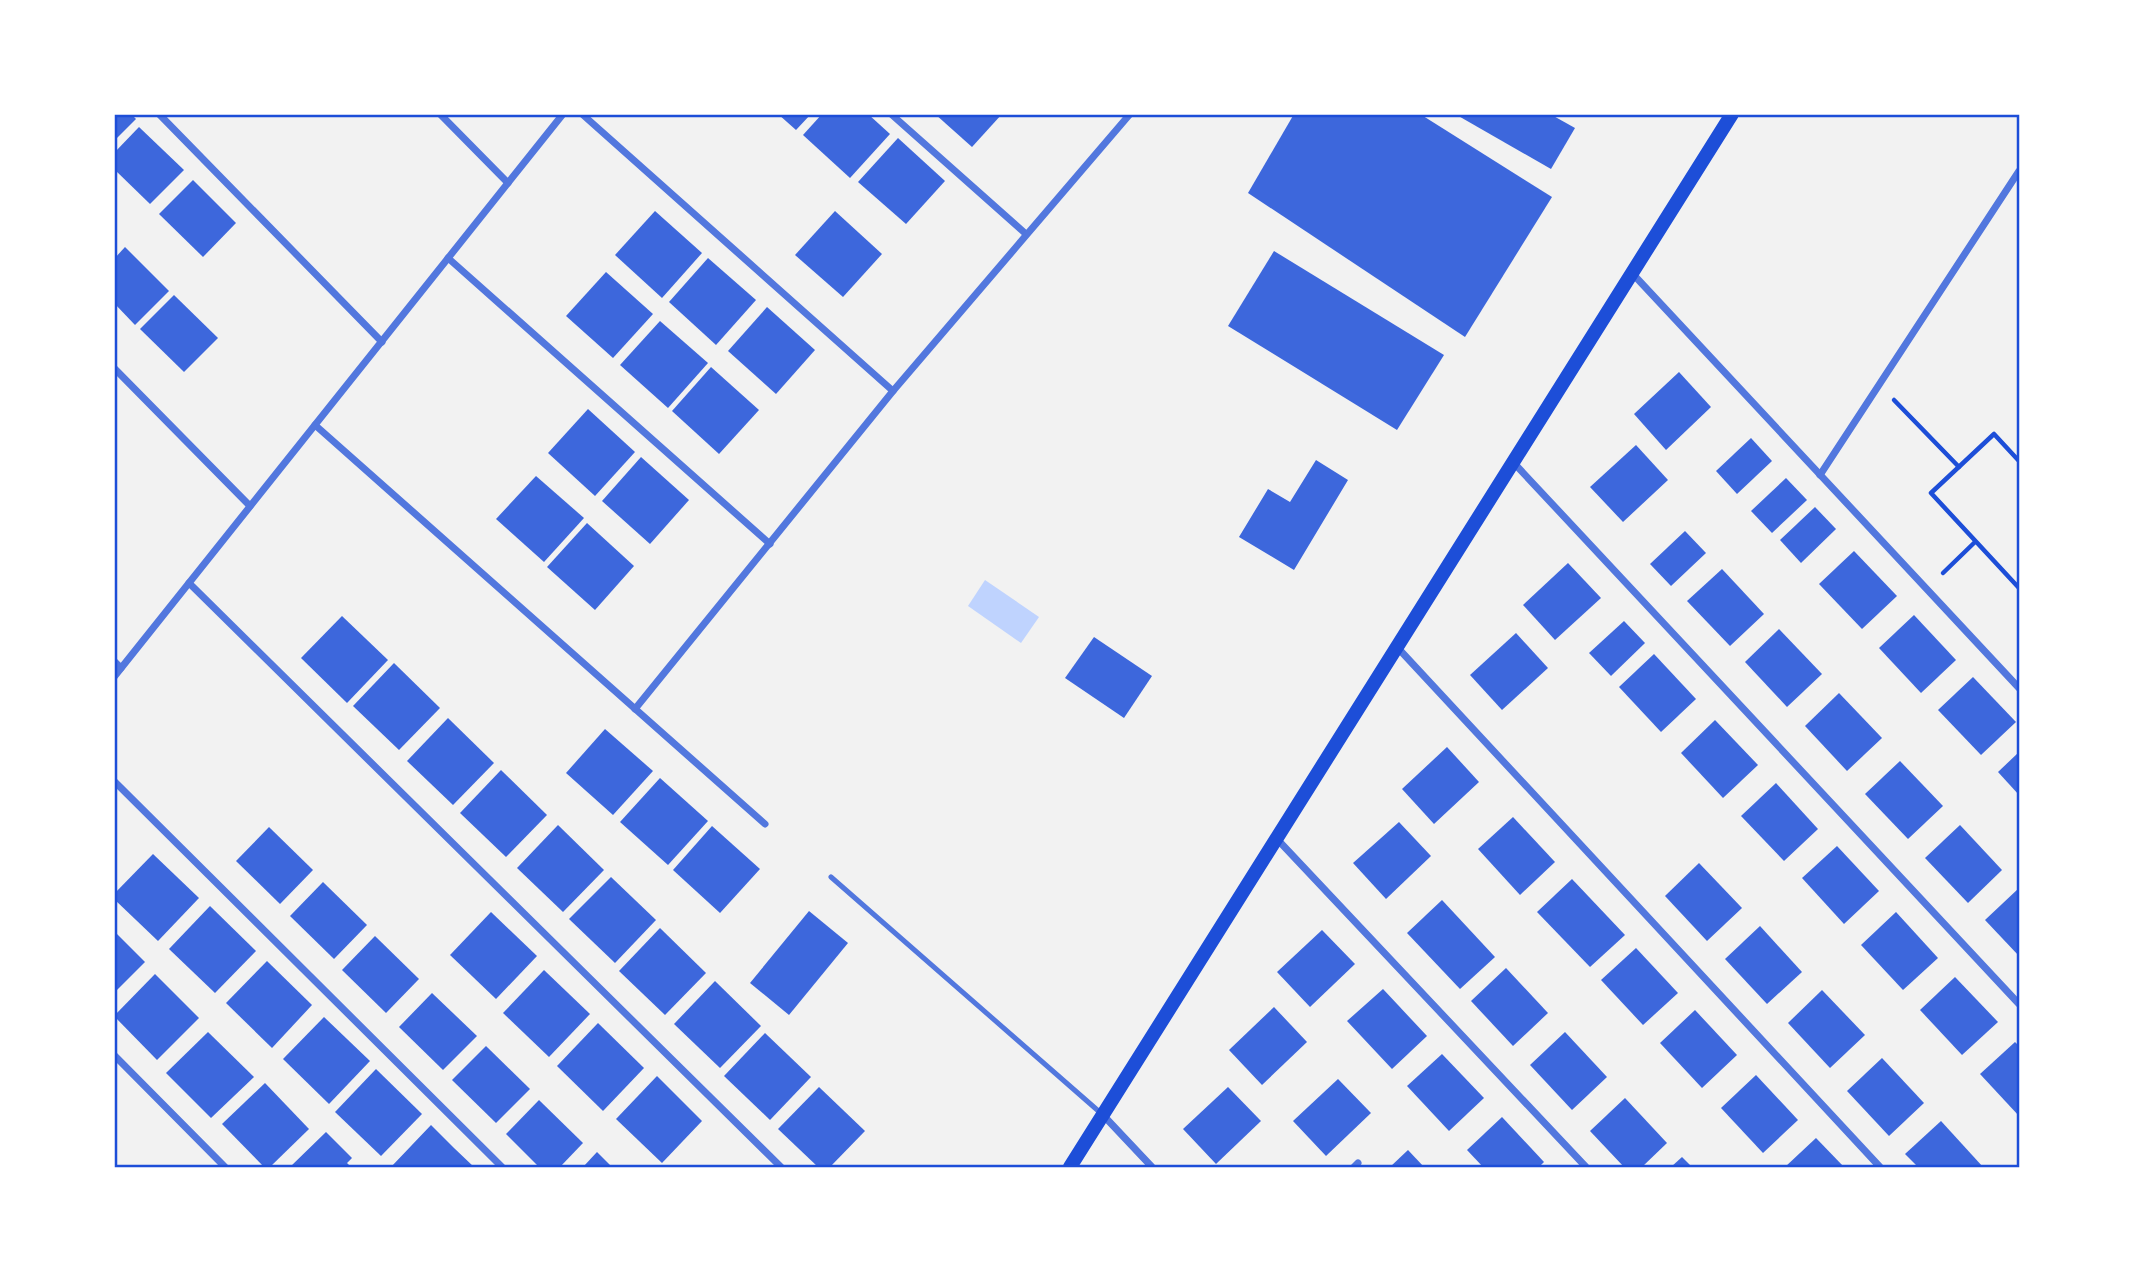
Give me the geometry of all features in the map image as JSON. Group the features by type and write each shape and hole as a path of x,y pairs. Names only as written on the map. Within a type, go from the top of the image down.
{"main road":[{"path":"1070,1167 1732,114"}],"street":[{"path":"159,114 382,342"},
{"path":"440,114 508,183"},
{"path":"114,677 563,114"},
{"path":"582,114 893,391"},
{"path":"891,114 1026,234"},
{"path":"635,709 893,391 1130,114"},
{"path":"1820,475 2019,171"},
{"path":"448,258 770,544"},
{"path":"1632,273 2019,688"},
{"path":"114,368 250,506"},
{"path":"315,425 765,824"},
{"path":"1513,462 2019,1004"},
{"path":"189,583 781,1167"},
{"path":"1397,647 1880,1167"},
{"path":"114,660 121,668"},
{"path":"114,780 502,1167"},
{"path":"1277,838 1586,1167"},
{"path":"114,1055 225,1167"},
{"path":"1103,1115 1152,1167"}],"lane":[{"path":"831,877 1103,1115"}],"path":[{"path":"1880,385 1959,467"},
{"path":"2019,461 1994,434 1931,494 2019,588"},
{"path":"1927,589 1975,542"}],"water":[{"path":"985,580 1039,617 1021,643 968,606"}],"building":[{"path":"114,114 131,114 136,119 114,141"},
{"path":"778,114 811,114 796,130"},
{"path":"822,114 868,114 890,134 850,178 803,135"},
{"path":"935,114 1002,114 972,147"},
{"path":"1294,114 1420,114 1552,197 1465,337 1248,193"},
{"path":"1455,114 1550,114 1575,128 1551,169"},
{"path":"139,127 184,170 150,204 114,169 114,153"},
{"path":"898,138 945,181 906,224 858,182"},
{"path":"193,180 236,223 203,257 159,214"},
{"path":"655,211 702,253 662,298 615,255"},
{"path":"835,211 882,254 843,297 795,255"},
{"path":"125,247 169,291 135,325 114,303 114,259"},
{"path":"1274,251 1444,355 1397,430 1228,326"},
{"path":"708,258 756,300 716,345 669,302"},
{"path":"606,272 653,314 613,358 566,316"},
{"path":"174,295 218,338 184,372 140,329"},
{"path":"767,307 815,350 776,394 728,351"},
{"path":"660,321 708,363 668,408 620,365"},
{"path":"711,367 759,410 719,454 672,411"},
{"path":"1679,372 1711,407 1666,450 1634,414"},
{"path":"588,409 635,452 595,496 548,453"},
{"path":"1751,438 1772,461 1737,494 1716,471"},
{"path":"1636,445 1668,480 1623,522 1590,487"},
{"path":"641,457 689,500 650,544 602,501"},
{"path":"1316,460 1348,480 1294,570 1239,537 1268,489 1290,502"},
{"path":"536,476 584,518 544,562 496,519"},
{"path":"1786,478 1807,500 1772,533 1751,511"},
{"path":"1815,507 1836,529 1801,563 1780,540"},
{"path":"587,523 634,566 595,610 547,567"},
{"path":"1685,531 1706,553 1671,586 1650,564"},
{"path":"1854,551 1897,596 1862,629 1819,584"},
{"path":"1568,563 1601,598 1555,640 1523,605"},
{"path":"1722,569 1764,614 1730,646 1687,601"},
{"path":"1914,615 1956,660 1921,693 1879,648"},
{"path":"342,616 388,660 347,703 301,658"},
{"path":"1624,621 1645,643 1611,676 1589,653"},
{"path":"1779,629 1822,674 1787,707 1745,662"},
{"path":"1516,633 1548,668 1502,710 1470,675"},
{"path":"1094,637 1152,676 1124,718 1065,678"},
{"path":"1654,654 1696,699 1661,732 1619,687"},
{"path":"394,663 440,708 399,750 353,706"},
{"path":"1973,677 2016,722 1981,755 1938,710"},
{"path":"1839,693 1882,738 1847,771 1805,726"},
{"path":"448,718 494,763 453,805 407,761"},
{"path":"1715,720 1758,765 1723,798 1681,753"},
{"path":"605,729 653,771 613,815 566,773"},
{"path":"1447,747 1479,782 1434,824 1402,789"},
{"path":"2019,752 2019,795 1998,772"},
{"path":"1900,761 1943,806 1908,839 1865,794"},
{"path":"501,770 547,815 506,857 460,813"},
{"path":"660,778 708,821 668,865 620,822"},
{"path":"1776,783 1818,829 1784,861 1741,816"},
{"path":"1513,817 1555,862 1520,895 1478,849"},
{"path":"1399,822 1431,856 1386,899 1353,863"},
{"path":"558,825 604,870 563,912 517,868"},
{"path":"1960,825 2002,870 1968,903 1925,858"},
{"path":"712,826 760,869 720,913 673,870"},
{"path":"269,827 313,870 280,904 236,861"},
{"path":"1837,846 1879,891 1844,924 1802,878"},
{"path":"153,854 199,898 158,941 114,899 114,894"},
{"path":"1699,863 1742,908 1707,941 1665,896"},
{"path":"611,877 656,920 615,963 569,919"},
{"path":"1572,879 1625,935 1590,967 1537,912"},
{"path":"323,882 367,925 334,959 290,916"},
{"path":"2019,888 2019,956 1985,920"},
{"path":"1442,900 1495,957 1460,989 1407,933"},
{"path":"210,906 256,951 215,993 169,949"},
{"path":"809,911 848,943 789,1015 750,983"},
{"path":"491,912 537,956 496,999 450,955"},
{"path":"1896,912 1938,958 1903,990 1861,945"},
{"path":"1760,926 1802,972 1767,1004 1725,959"},
{"path":"660,928 706,973 665,1015 619,971"},
{"path":"1322,930 1355,964 1310,1007 1277,972"},
{"path":"114,931 145,962 114,993"},
{"path":"375,936 419,979 386,1013 342,970"},
{"path":"1636,948 1678,993 1643,1025 1601,980"},
{"path":"267,961 312,1005 272,1048 226,1003"},
{"path":"1506,968 1548,1013 1513,1046 1471,1001"},
{"path":"544,970 590,1014 549,1057 503,1013"},
{"path":"155,974 199,1018 157,1060 114,1016"},
{"path":"1955,977 1998,1022 1962,1055 1920,1010"},
{"path":"715,981 761,1026 720,1068 674,1024"},
{"path":"1383,989 1427,1036 1392,1069 1347,1021"},
{"path":"1822,990 1865,1035 1830,1068 1788,1023"},
{"path":"432,993 477,1036 443,1070 399,1027"},
{"path":"1274,1007 1307,1042 1262,1085 1229,1050"},
{"path":"1695,1010 1737,1055 1702,1088 1660,1043"},
{"path":"324,1017 370,1061 329,1104 283,1059"},
{"path":"598,1023 644,1068 603,1111 557,1066"},
{"path":"208,1032 254,1077 211,1118 166,1073"},
{"path":"1565,1032 1607,1077 1572,1110 1530,1065"},
{"path":"765,1033 811,1077 770,1120 724,1076"},
{"path":"2015,1042 2019,1046 2019,1116 1980,1074"},
{"path":"486,1046 530,1089 496,1123 452,1080"},
{"path":"1442,1054 1484,1098 1449,1131 1407,1086"},
{"path":"1882,1058 1924,1103 1889,1136 1847,1091"},
{"path":"376,1069 422,1114 381,1156 335,1112"},
{"path":"1756,1075 1798,1120 1763,1153 1721,1108"},
{"path":"657,1076 702,1121 662,1163 616,1119"},
{"path":"1338,1079 1371,1113 1326,1156 1293,1121"},
{"path":"265,1083 309,1129 270,1167 264,1167 222,1124"},
{"path":"819,1087 865,1131 830,1167 818,1167 778,1129"},
{"path":"1228,1087 1261,1121 1216,1164 1183,1129"},
{"path":"1625,1098 1667,1143 1642,1167 1624,1167 1590,1131"},
{"path":"539,1100 583,1143 560,1167 539,1167 506,1134"},
{"path":"1502,1117 1544,1162 1539,1167 1483,1167 1467,1150"},
{"path":"1941,1121 1983,1167 1918,1167 1905,1154"},
{"path":"431,1125 454,1148 474,1167 391,1167"},
{"path":"326,1132 352,1158 347,1163 351,1167 290,1167"},
{"path":"1816,1138 1844,1167 1785,1167"},
{"path":"1408,1150 1424,1167 1390,1167"},
{"path":"597,1152 612,1167 583,1167"},
{"path":"1682,1157 1692,1167 1671,1167"}]}
